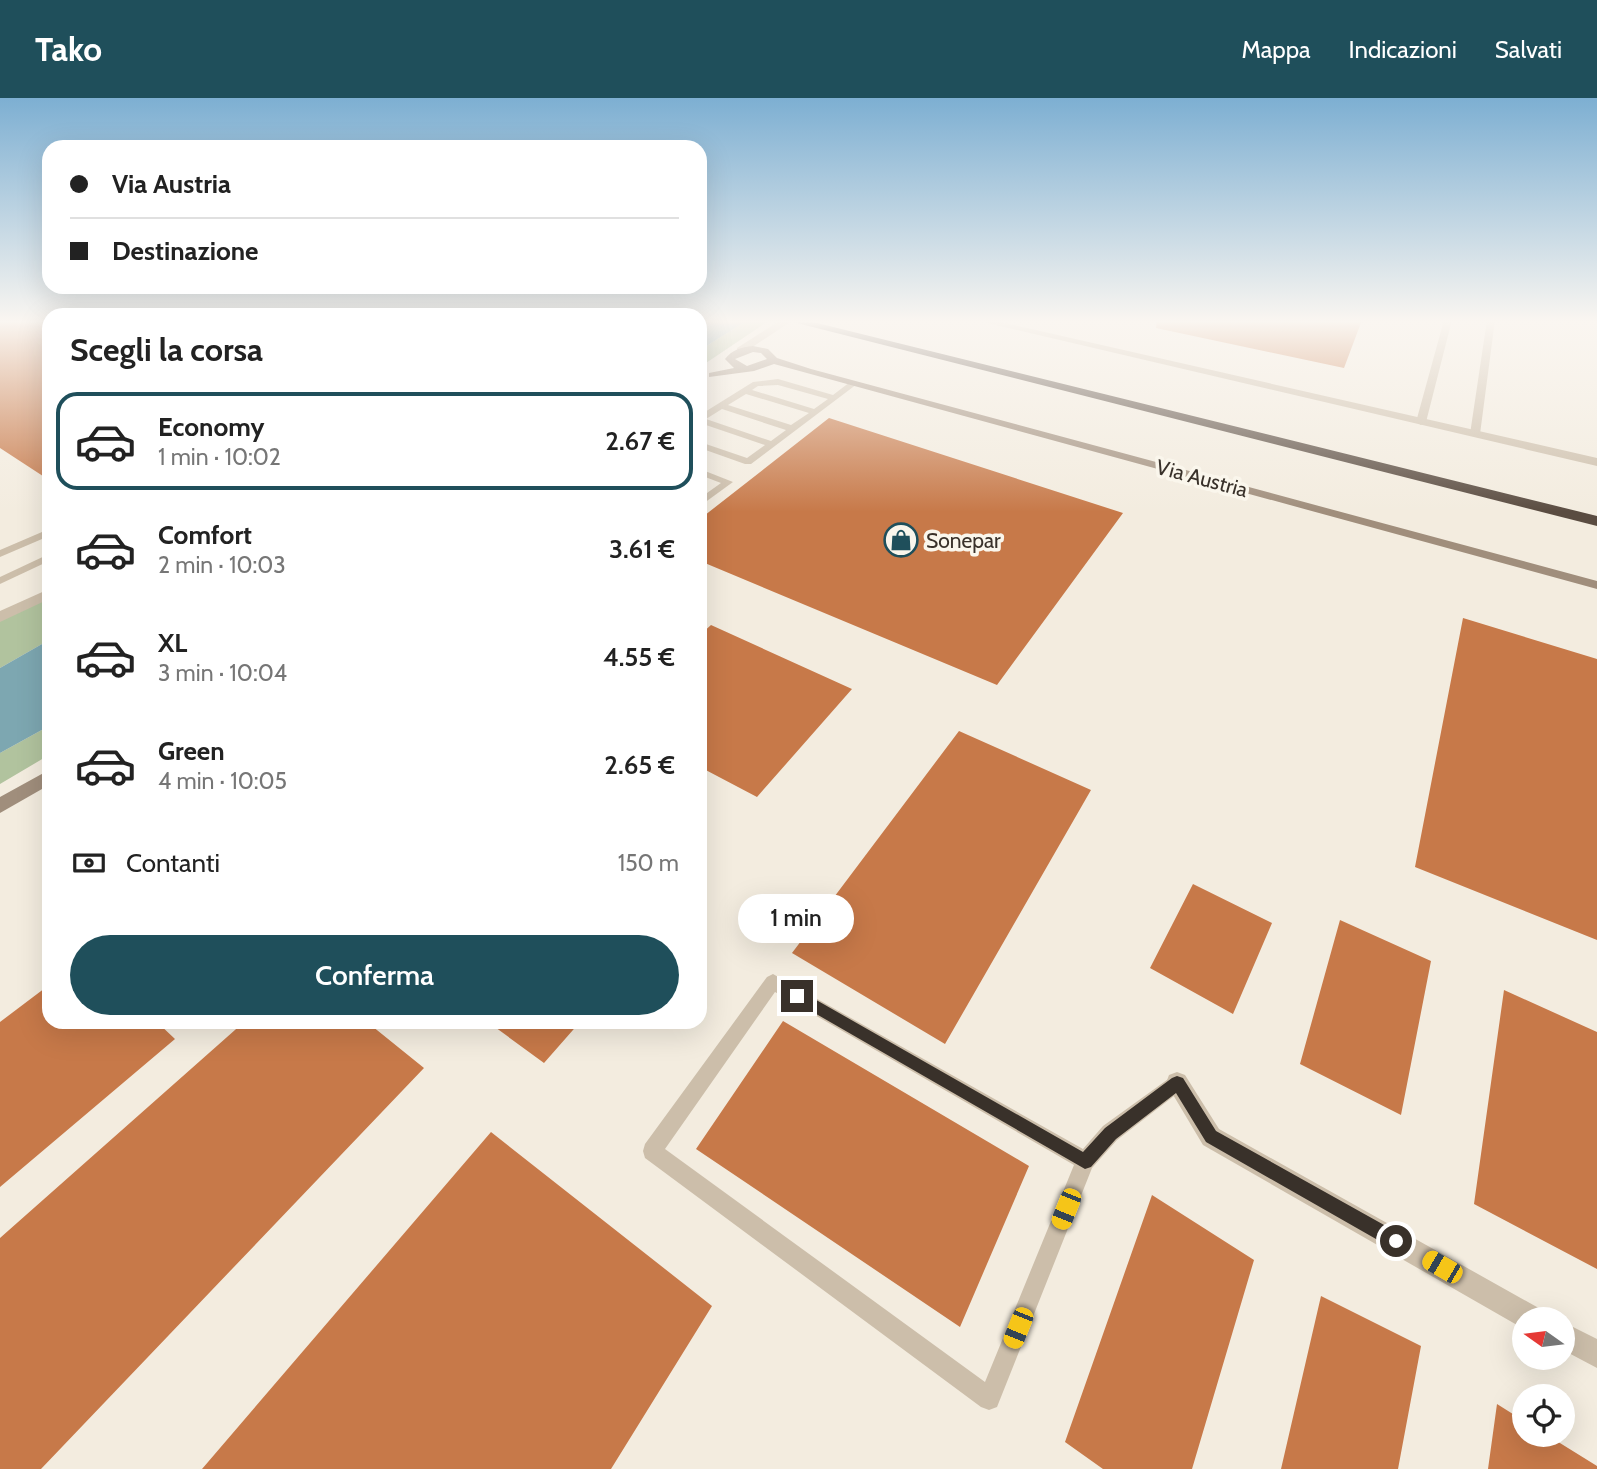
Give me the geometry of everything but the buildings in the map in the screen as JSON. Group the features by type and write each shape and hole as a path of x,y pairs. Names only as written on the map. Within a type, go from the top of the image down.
{"highway":[{"path":"1048,384 1597,520"},
{"path":"1092,384 1597,508"}],"street":[{"name":"Via Austria","path":"853,384 1597,585"},
{"path":"1256,384 1597,462"},
{"path":"0,617 42,596"},
{"path":"0,806 42,781"},
{"path":"1177,1083 1211,1137 1512,1307"},
{"path":"1575,1342 1597,1354"}],"lane":[{"path":"707,415 756,384"},
{"path":"785,384 835,398"},
{"path":"707,447 748,462 853,384"},
{"path":"1421,422 1431,384"},
{"path":"1475,434 1482,384"},
{"path":"745,391 816,412"},
{"path":"721,406 793,429"},
{"path":"707,422 772,444"},
{"path":"707,474 729,482 707,497"},
{"path":"0,554 42,534"},
{"path":"0,581 42,561"},
{"path":"1085,1161 773,982 652,1151 989,1399 1085,1161 1110,1133 1177,1083"}],"green space":[{"path":"42,599 42,644 0,668 0,620"},
{"path":"42,730 42,759 0,784 0,753"}],"water":[{"path":"42,644 42,730 0,753 0,668"}],"place":[{"name":"Sonepar","path":"901,540"}],"route":[{"path":"797,996 1085,1161 1110,1133 1177,1083 1211,1137 1396,1241"}]}
